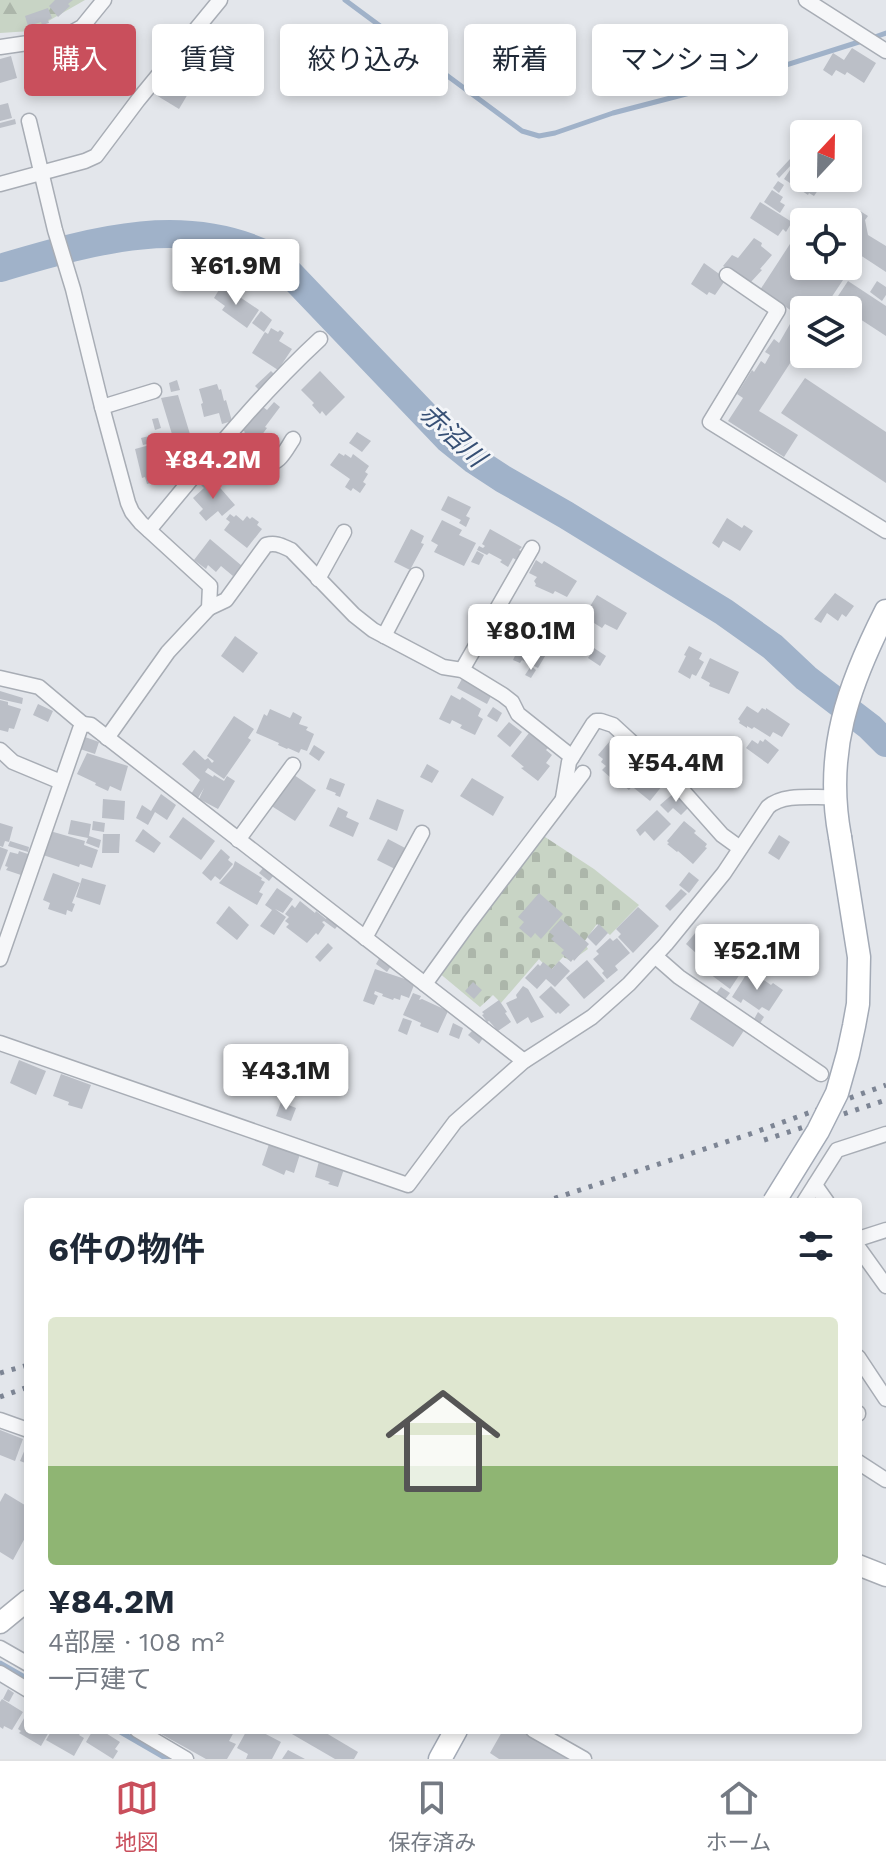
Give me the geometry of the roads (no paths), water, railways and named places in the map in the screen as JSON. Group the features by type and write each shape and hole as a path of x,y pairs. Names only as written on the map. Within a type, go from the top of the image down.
{"main road":[{"path":"776,1198 818,1131 837,1093 858,1004 859,957 834,797 843,711 856,673 886,611"},
{"path":"440,1759 454,1734"}],"street":[{"path":"0,47 62,38 82,27 104,0"},
{"path":"0,184 93,158 220,0"},
{"path":"806,0 886,51"},
{"path":"29,121 128,503 149,530 210,586 209,608"},
{"path":"727,275 778,310 710,422 886,531"},
{"path":"149,530 278,379 320,339"},
{"path":"102,407 154,391"},
{"path":"224,440 269,465 277,462 293,439"},
{"path":"318,579 344,532"},
{"path":"107,738 168,652 209,608 226,600 266,545 273,543 291,550 354,615 373,630 443,667 462,670 503,695 512,702 518,714 572,757"},
{"path":"462,670 532,548"},
{"path":"384,636 416,575"},
{"path":"0,678 39,687 83,724 91,725 524,1061"},
{"path":"563,798 569,762 596,721 601,721 613,725 674,781 722,835 740,848"},
{"path":"0,959 83,724"},
{"path":"0,750 13,762 61,782"},
{"path":"238,840 293,765"},
{"path":"425,984 583,773"},
{"path":"0,1043 408,1185 455,1122 524,1061 592,1017 629,984 724,873 772,803 783,799 834,797"},
{"path":"365,938 422,833"},
{"path":"655,956 679,977 821,1074"},
{"path":"807,1198 837,1150 886,1134"},
{"path":"815,1185 824,1198"},
{"path":"862,1238 886,1230"},
{"path":"862,1253 886,1286"},
{"path":"862,1363 886,1399"},
{"path":"0,1420 24,1429"},
{"path":"862,1465 886,1480"},
{"path":"862,1567 886,1576"},
{"path":"0,1623 24,1603"},
{"path":"0,1648 24,1662"},
{"path":"0,1673 24,1688"},
{"path":"144,1734 186,1759"},
{"path":"540,1734 584,1759"}],"waterway":[{"path":"345,0 522,131 539,136 736,81 862,41"},
{"path":"872,38 886,33"},
{"name":"赤沼川","path":"0,268 104,241 173,234 208,237 242,245 276,259 448,439 474,460 724,612 773,647 886,743"},
{"path":"0,1663 24,1677"},
{"path":"124,1734 167,1759"}],"railway":[{"path":"555,1198 750,1134 886,1085"},
{"path":"764,1140 886,1100"},
{"path":"0,1373 24,1366"},
{"path":"0,1397 24,1388"}]}
